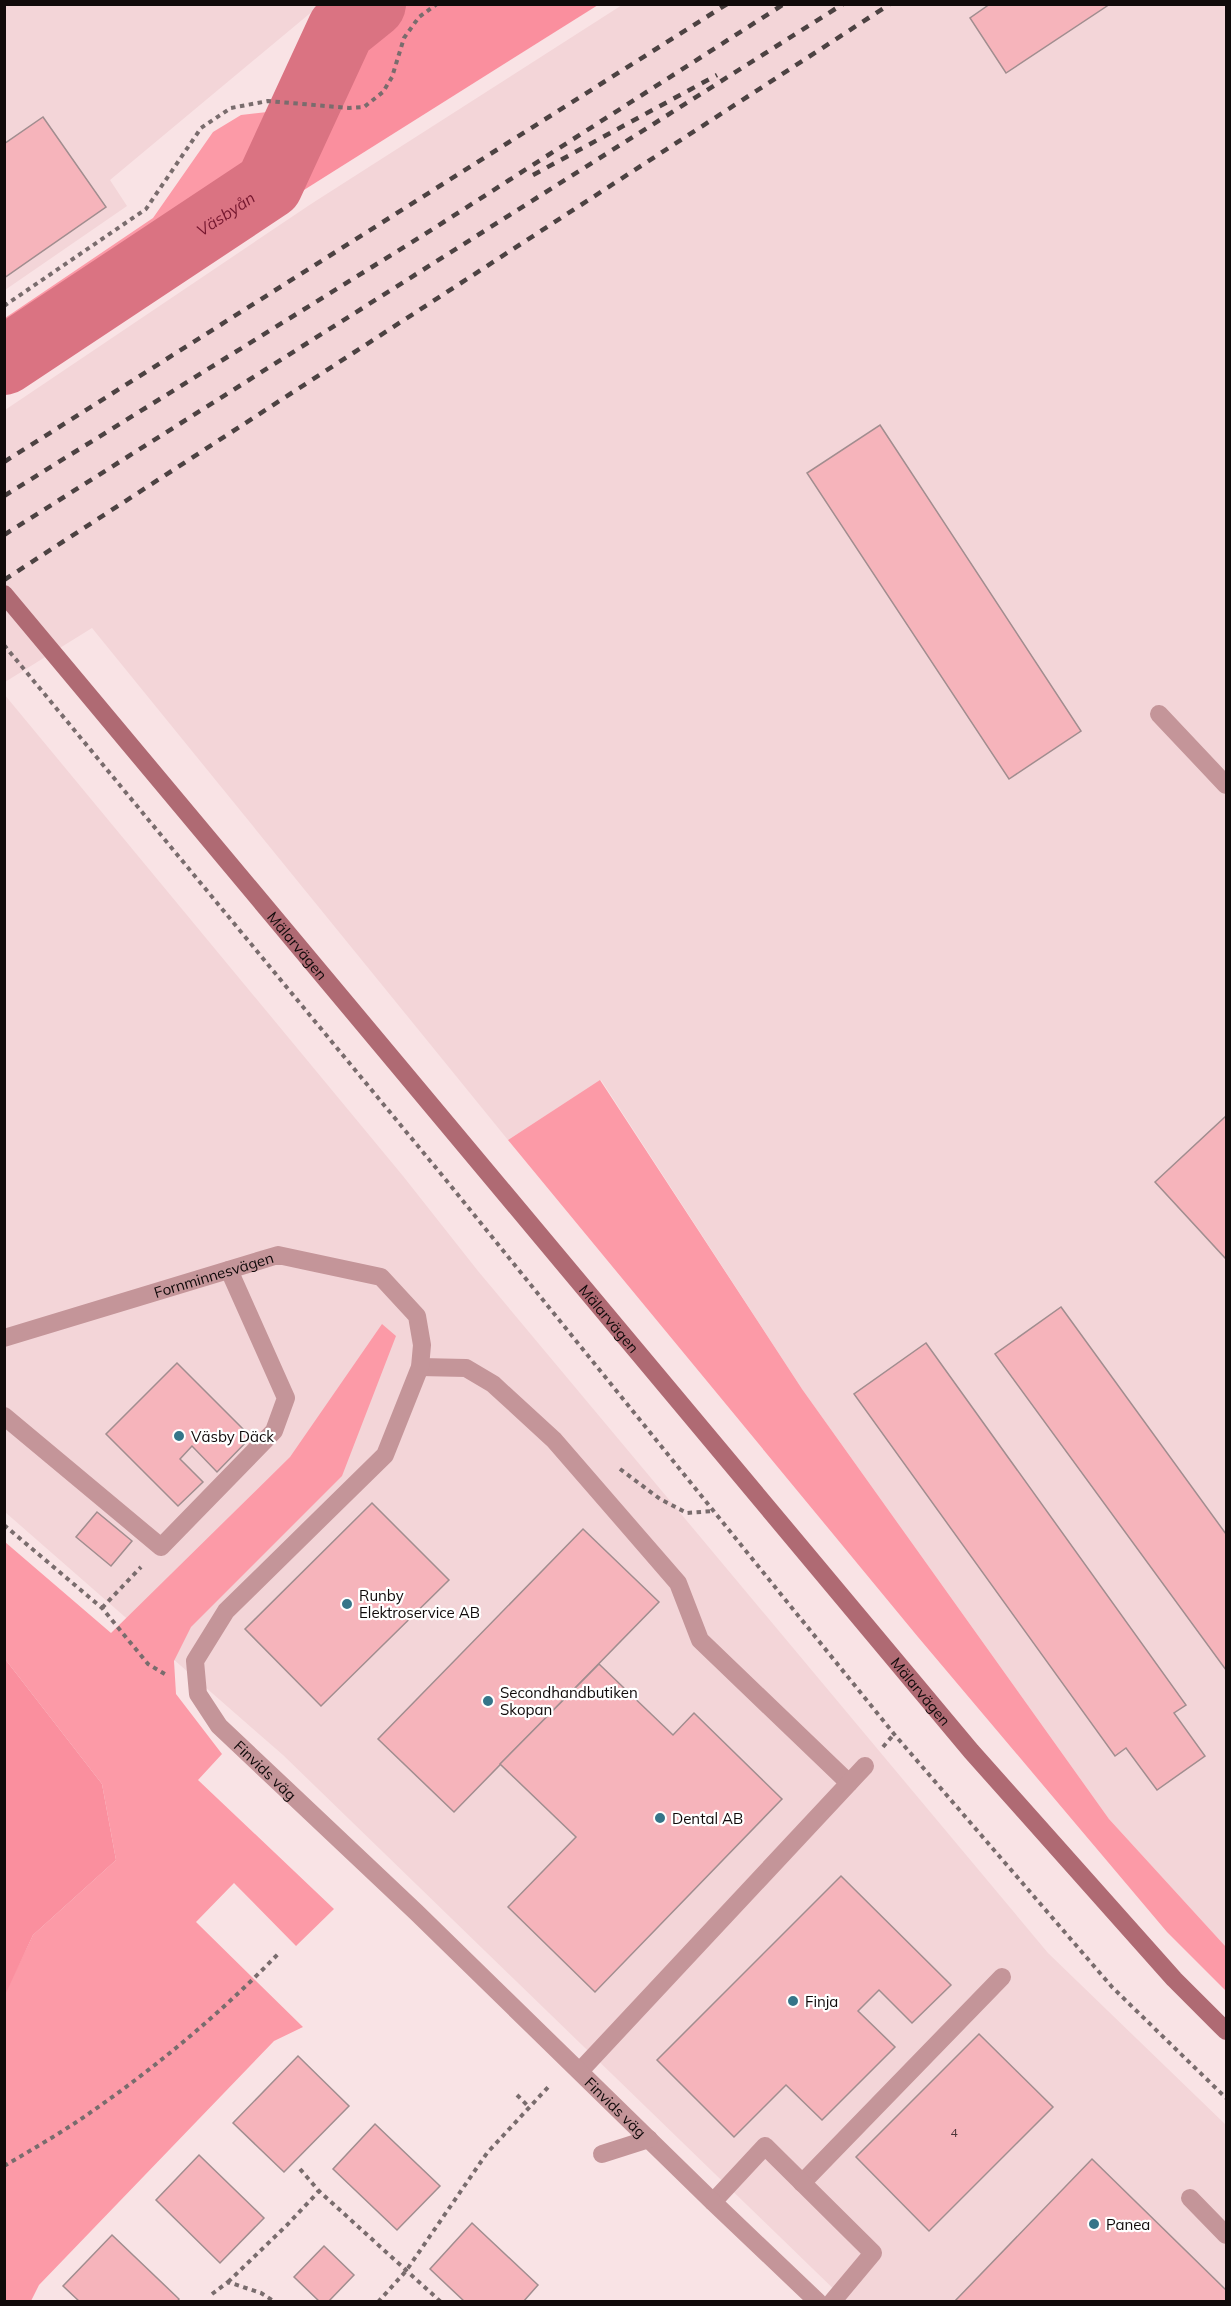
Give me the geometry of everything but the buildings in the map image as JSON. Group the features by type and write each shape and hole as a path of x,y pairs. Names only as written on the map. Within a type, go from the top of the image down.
{"main road":[{"name":"Mälarvägen","path":"4,594 970,1751 1174,1979 1227,2031"}],"street":[{"path":"1159,714 1227,785"},
{"name":"Fornminnesvägen","path":"4,1338 278,1255 381,1277 417,1316 422,1345"},
{"path":"4,1416 161,1546 274,1431 286,1398 229,1270"},
{"name":"Finvids väg","path":"422,1345 420,1367 385,1455 226,1611 195,1661 198,1694 219,1726 416,1912 713,2202 818,2301"},
{"path":"420,1367 466,1368 493,1384 554,1440 678,1583 700,1640 849,1783"},
{"path":"576,2067 866,1766"},
{"path":"802,2183 1002,1977"},
{"name":"Finvids väg","path":"602,2154 650,2139"},
{"path":"713,2202 765,2146 873,2253 832,2301"},
{"path":"1190,2198 1227,2235"}],"path":[{"path":"4,306 146,210 201,129 231,108 268,101 349,108 364,107 382,92 392,77 404,38 419,17 437,4"},
{"path":"4,645 446,1180 894,1734 1112,1987 1227,2098"},
{"path":"615,1466 660,1500 687,1513 714,1511"},
{"path":"4,1525 102,1608 148,1664 198,1694"},
{"path":"102,1608 161,1546"},
{"path":"4,2166 75,2123 167,2055 240,1993 278,1954"},
{"path":"378,2301 406,2271 487,2152 529,2107 576,2067"},
{"path":"517,2095 529,2107"},
{"path":"300,2169 319,2191 441,2301"},
{"path":"212,2294 228,2282 319,2191"},
{"path":"228,2282 261,2293 275,2301"}],"shaded area":[{"path":"5,5 320,5 110,180 127,206 5,290"},
{"path":"406,5 598,5 296,195 352,72 386,21"},
{"path":"622,5 1226,5 1226,1947 1109,1819 802,1389 601,1080 508,1140 92,628 5,682 5,410 311,204"},
{"path":"276,111 257,179 5,342 5,318 153,218 213,132 241,115"},
{"path":"4,694 403,1176 478,1271 1048,1953 1226,2125 1226,2301 846,2301 283,1755 5,1512"},
{"path":"600,1080 802,1389 1109,1819 1226,1947 1226,1991 1167,1932 918,1637 508,1140"},
{"path":"382,1324 396,1336 342,1476 191,1627 174,1661 176,1694 222,1754 198,1780 334,1909 296,1946 234,1883 196,1922 303,2027 274,2041 39,2285 31,2301 5,2301 4,1995 33,1935 116,1860 102,1784 5,1659 5,1542 111,1633 290,1457"},
{"path":"5,1659 102,1784 116,1860 33,1935 5,1995"}],"waterway":[{"name":"Väsbyån","path":"4,361 269,185 341,29 372,4"}],"railway":[{"path":"4,462 727,4"},
{"path":"4,496 425,234 784,4"},
{"path":"4,535 843,4"},
{"path":"4,580 890,4"},
{"path":"533,175 717,75"}],"place":[{"name":"Väsby Däck","path":"179,1436"},
{"name":"Runby Elektroservice AB","path":"347,1604"},
{"name":"Secondhandbutiken Skopan","path":"488,1701"},
{"name":"Dental AB","path":"660,1818"},
{"name":"Finja","path":"793,2001"},
{"name":"Panea","path":"1094,2224"}]}
